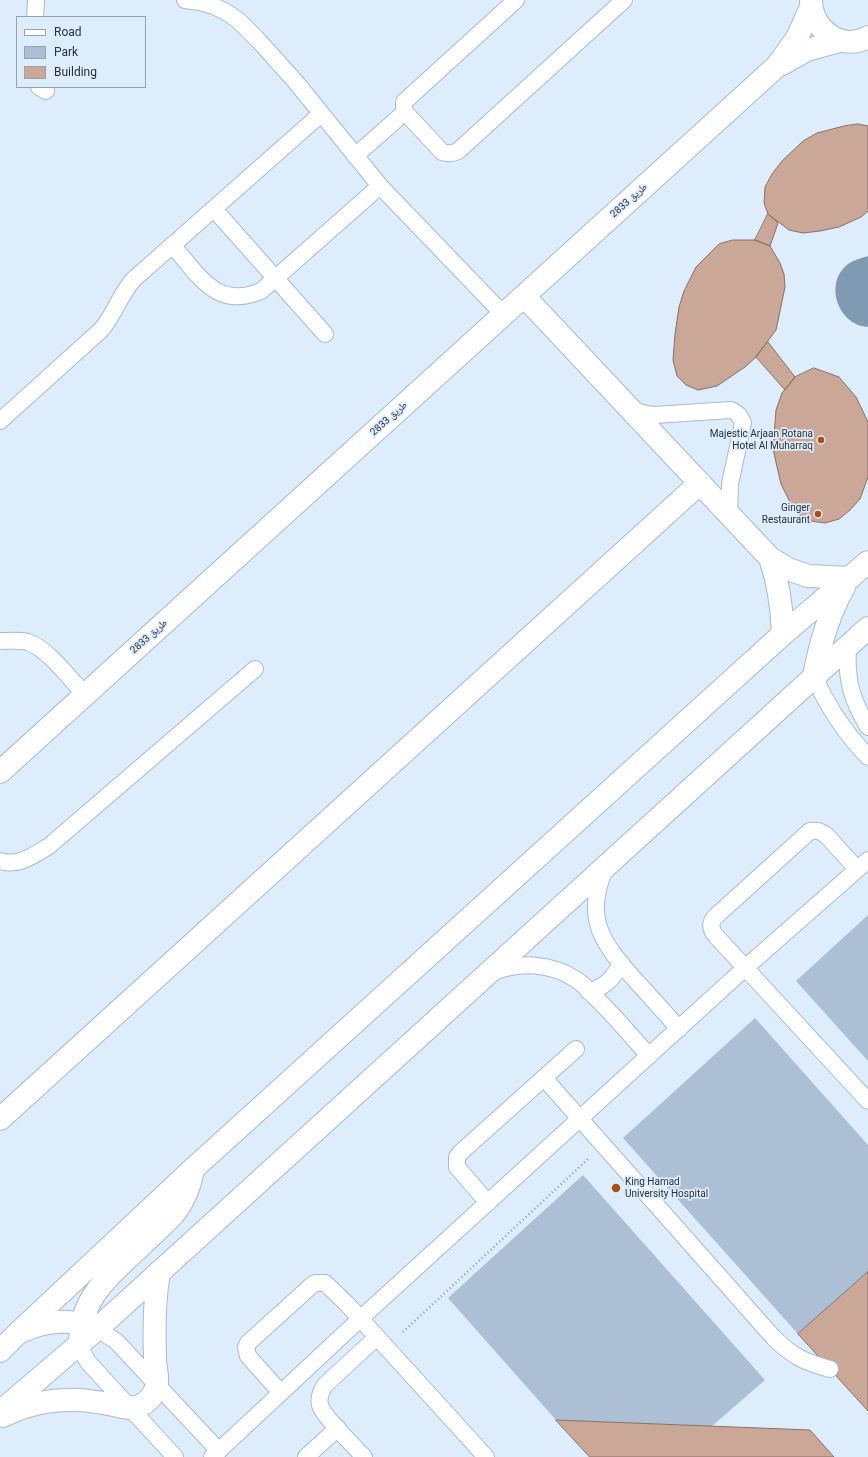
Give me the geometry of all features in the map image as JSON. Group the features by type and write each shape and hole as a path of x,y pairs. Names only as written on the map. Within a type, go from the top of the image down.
{"street":[{"path":"811,3 814,18 829,36 852,42 868,37"},
{"name":"طريق 2833","path":"0,772 777,66 797,38 811,3"},
{"name":"طريق 2833","path":"777,66 807,50 840,40"},
{"path":"524,296 770,558 788,569 808,576 850,578"},
{"path":"0,1119 700,483"},
{"path":"770,558 780,595 783,634"},
{"path":"0,1351 193,1169 783,634 868,562"},
{"path":"814,676 826,625 837,600 850,578"},
{"path":"0,1412 86,1332 159,1272 868,628"},
{"path":"86,1332 87,1307 96,1290 109,1275 172,1216 180,1206 188,1188 193,1169"},
{"path":"0,1417 12,1411 41,1403 71,1400 106,1403 130,1408 139,1406 148,1401 154,1393 157,1384 155,1360 155,1294 159,1272"},
{"path":"17,1334 32,1327 48,1323 64,1322 86,1332"}],"lane":[{"path":"34,16 36,0"},
{"path":"185,0 214,6 238,20 277,60 380,186 504,315"},
{"path":"516,0 404,102 405,112 442,152 453,154 458,151 624,0"},
{"path":"355,156 405,112"},
{"path":"0,421 101,330 113,314 127,287 172,245 321,114"},
{"path":"172,245 205,283 214,291 226,296 238,298 250,296 261,291 380,186"},
{"path":"214,209 325,334"},
{"path":"631,410 654,415 731,410 740,416 743,423 730,484 729,515"},
{"path":"0,641 29,642 37,646 47,654 85,695"},
{"path":"848,647 847,668 850,689 858,710 868,727"},
{"path":"0,861 7,864 25,860 49,846 255,669"},
{"path":"814,676 824,699 837,720 851,740 868,757"},
{"path":"175,1457 88,1362 83,1353 86,1332 116,1340 157,1384 215,1454 360,1319 679,1028 745,968 863,864 822,832 816,830 810,831 713,920 711,925 715,934 745,968 868,1101"},
{"path":"606,866 599,882 596,900 597,918 602,935 610,950 679,1028"},
{"path":"590,992 609,982 621,963"},
{"path":"486,975 504,968 523,965 542,966 561,971 578,980 649,1056"},
{"path":"488,1203 457,1167 457,1157 576,1049"},
{"path":"544,1078 785,1349 799,1359 830,1369"},
{"path":"281,1393 248,1356 246,1347 250,1340 311,1286 320,1282 326,1282 486,1457"},
{"path":"364,1457 322,1412 319,1398 325,1385 382,1342"},
{"path":"306,1457 338,1428"}],"path":[{"path":"382,1342 603,1145"}],"green space":[{"path":"868,915 868,1061 796,981"},
{"path":"755,1018 868,1145 868,1272 798,1334 623,1138"},
{"path":"583,1175 765,1380 712,1426 556,1420 448,1298"}],"shaded area":[{"path":"868,256 868,327 860,326 848,319 838,304 836,287 837,279 841,271 848,264"}],"building":[{"path":"858,124 868,126 868,211 861,217 839,227 803,233 789,230 768,214 764,203 765,187 772,174 782,161 803,141 817,133"},
{"path":"768,214 778,223 770,246 755,240"},
{"path":"733,240 755,240 770,246 780,263 784,274 785,287 776,330 756,357 745,367 717,386 698,390 686,385 677,376 673,360 679,307 684,291 696,267 719,244"},
{"path":"768,342 795,377 785,390 756,357"},
{"name":"Majestic Arjaan Rotana Hotel Al Muharraq","path":"814,368 839,377 856,397 868,422 868,477 860,499 839,519 825,523 810,521 795,512 781,484 773,449 776,410 782,393 795,377"},
{"path":"868,1272 868,1411 798,1334"},
{"path":"556,1420 810,1430 834,1457 590,1457"}],"place":[{"name":"Majestic Arjaan Rotana Hotel Al Muharraq","path":"821,440"},
{"name":"Ginger Restaurant","path":"818,514"},
{"name":"King Hamad University Hospital","path":"616,1188"}]}
